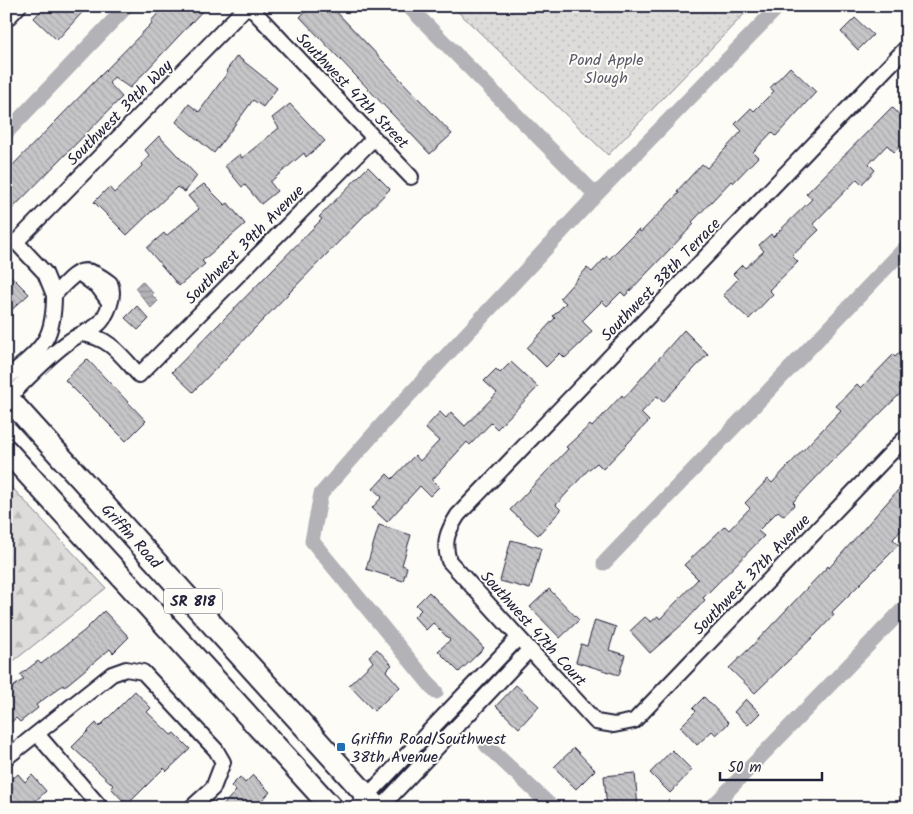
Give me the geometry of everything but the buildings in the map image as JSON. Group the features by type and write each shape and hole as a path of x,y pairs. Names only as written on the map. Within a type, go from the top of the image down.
{"main road":[{"name":"Griffin Road","path":"7,391 370,805"},
{"name":"SR 818","path":"6,450 332,808"}],"street":[{"path":"6,20 19,6"},
{"name":"Southwest 47th Street","path":"248,6 411,177"},
{"name":"Southwest 39th Way","path":"44,274 16,242 248,6"},
{"name":"Southwest 38th Terrace","path":"446,539 458,515 907,47"},
{"name":"Southwest 39th Avenue","path":"109,342 139,374 374,138"},
{"path":"92,270 110,283 113,289 103,319 70,341 31,374 7,391 47,340 54,321 54,295 44,274 74,275 92,270"},
{"path":"54,295 74,275"},
{"path":"103,319 109,342"},
{"path":"82,334 94,335 109,342"},
{"name":"Southwest 37th Avenue","path":"614,725 634,721 907,436"},
{"name":"Southwest 47th Court","path":"446,539 445,548 449,561 518,638 596,722 614,725"},
{"path":"370,805 518,638"},
{"path":"370,805 529,650"},
{"path":"6,758 112,674 126,669 143,672 216,750 222,762 220,775 212,788 191,808"},
{"path":"37,734 101,808"}],"green space":[{"name":"Pond Apple Slough","path":"452,6 752,6 608,155"},
{"path":"6,481 106,588 6,667"}],"shaded area":[{"path":"142,281 158,301 151,308 135,288"}],"waterway":[{"path":"6,133 127,6"},
{"path":"408,6 596,195"},
{"path":"436,692 312,541 321,494 386,420 596,195 779,6"},
{"path":"604,563 907,246"},
{"path":"711,808 907,605"},
{"path":"486,745 553,808"}],"place":[{"name":"Griffin Road/Southwest 38th Avenue","path":"341,747"}]}
